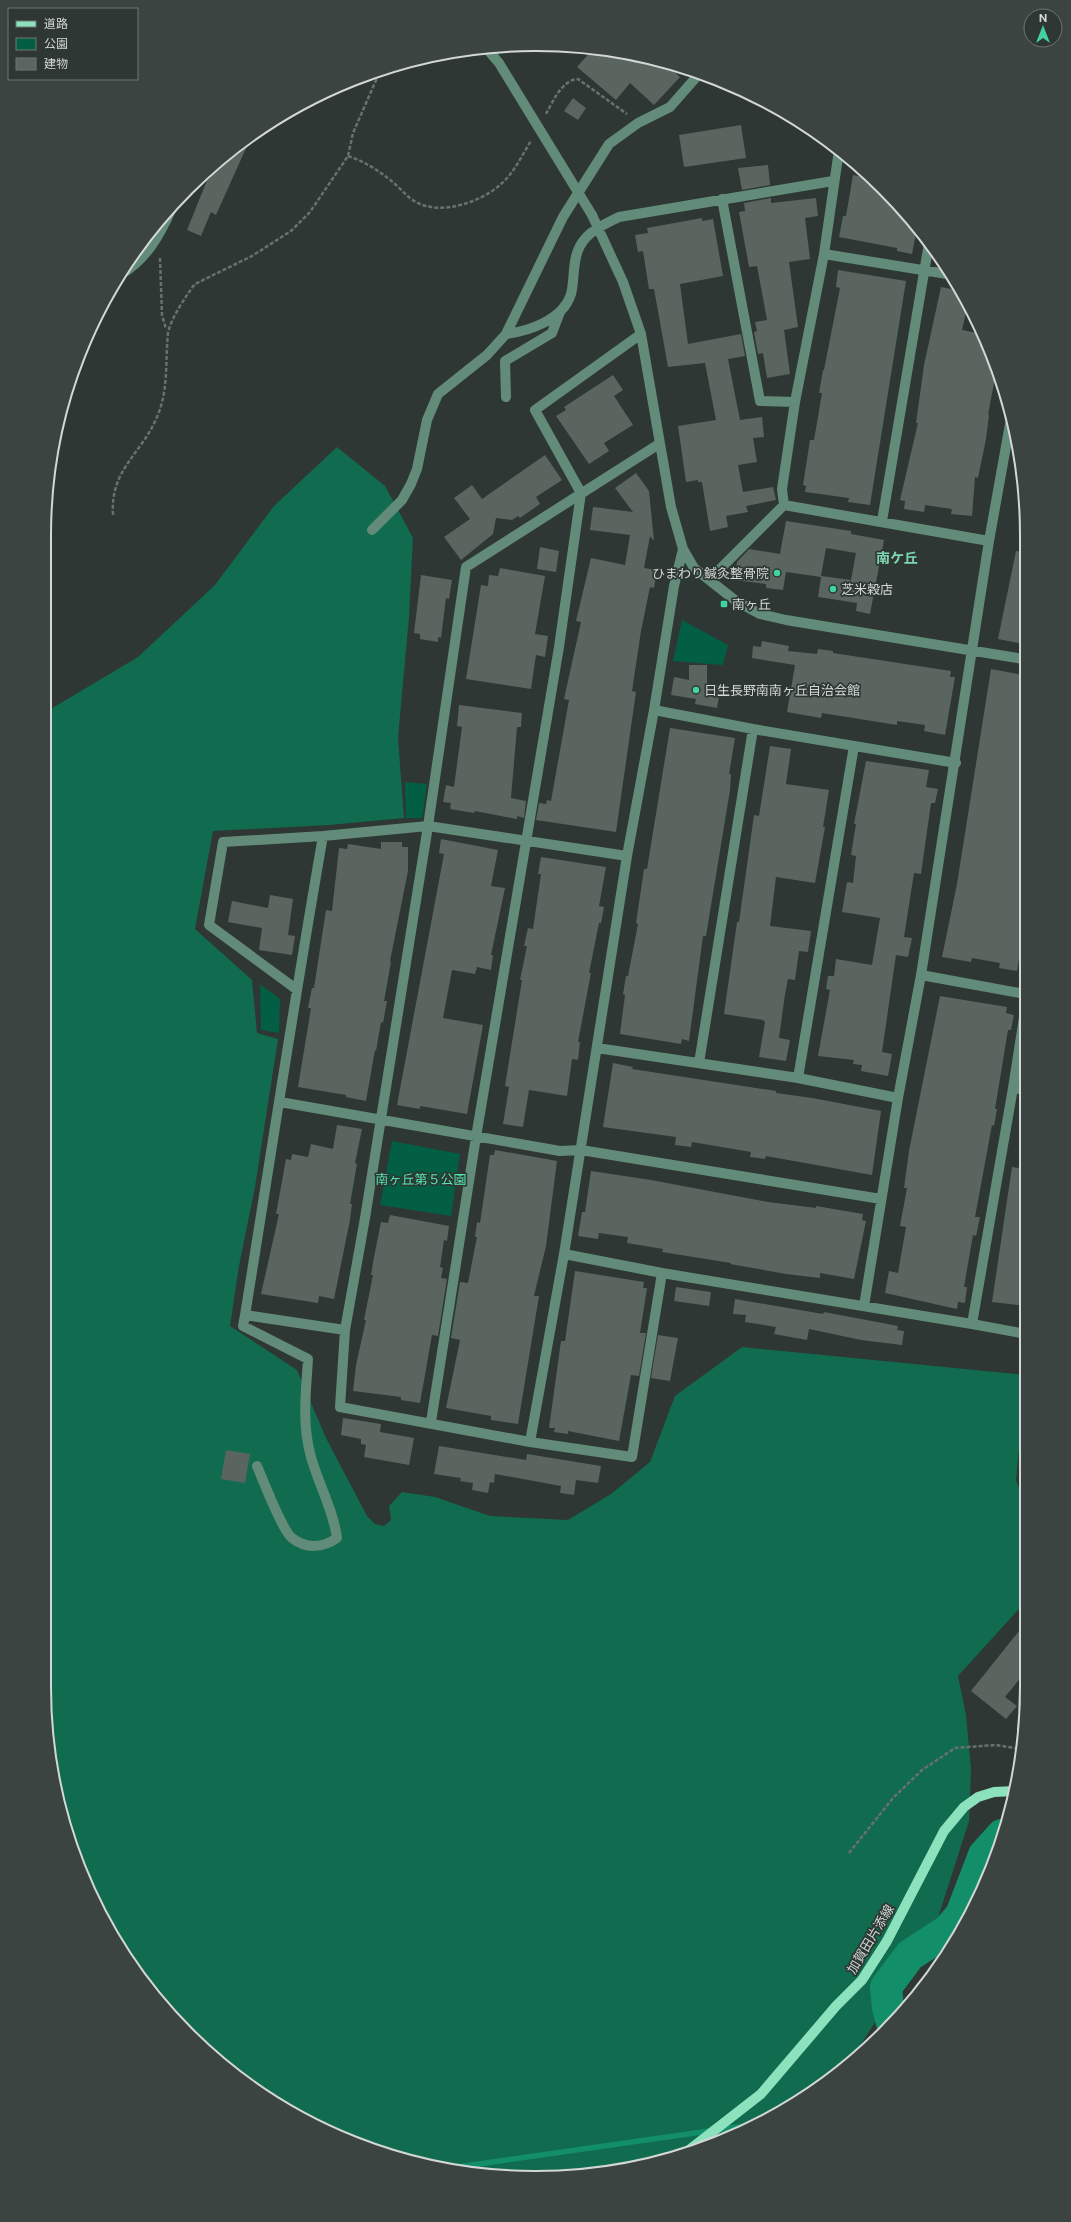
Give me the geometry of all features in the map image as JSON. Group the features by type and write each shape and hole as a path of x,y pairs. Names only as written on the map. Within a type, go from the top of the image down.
{"main road":[{"name":"加賀田片添線","path":"697,2143 761,2094 836,2006 862,1980 887,1941 944,1831 964,1807 978,1797 994,1792 1008,1791"}],"street":[{"path":"491,53 499,63 592,215 623,282 641,334 671,507 683,549 694,568 736,601 760,614 786,620 1020,658"},
{"path":"372,530 402,500 411,484 417,469 427,420 438,394 487,355 506,334 563,217 604,150 609,144 638,123 670,107 695,78"},
{"path":"784,505 782,489 795,402 824,254 833,181 838,157"},
{"path":"506,397 504,361 552,333 560,312 570,295 579,247 585,238 598,228 619,217 833,181"},
{"path":"722,199 760,401 795,402"},
{"path":"148,245 160,234 165,224"},
{"path":"882,521 929,253"},
{"path":"824,254 942,273"},
{"path":"506,334 518,332 551,319 560,312"},
{"path":"431,1422 476,1137 559,648 581,493 535,410 641,334"},
{"path":"864,1306 898,1098 921,975 1009,432"},
{"path":"659,444 466,567 428,826 345,1330 340,1406 431,1422 530,1442 632,1457 662,1273"},
{"path":"784,505 990,541"},
{"path":"709,580 784,505"},
{"path":"530,1442 564,1254 627,856 654,710 674,586 683,549"},
{"path":"654,710 753,729 956,763"},
{"path":"699,1063 753,729"},
{"path":"798,1078 854,746"},
{"path":"296,989 209,926 223,842 323,836 428,826 627,856"},
{"path":"257,1466 291,1538 303,1544 315,1547 328,1544 337,1538 335,1522 310,1455 304,1428 308,1359 243,1326 280,1102 296,989 323,836"},
{"path":"921,975 1020,993"},
{"path":"972,1324 1020,1043"},
{"path":"597,1048 798,1078 898,1098"},
{"path":"1013,1088 1020,1089"},
{"path":"280,1102 560,1151 581,1150 881,1199"},
{"path":"564,1254 662,1273 1020,1333"},
{"path":"245,1315 345,1330"}],"path":[{"path":"113,515 112,498 120,474 158,417 165,393 168,331 189,291 194,284 252,256 291,231 310,212 348,156 353,133 377,78"},
{"path":"542,121 565,83 570,79 578,79 638,123"},
{"path":"348,156 364,162 378,171 415,202 430,208 444,209 481,196 501,185 508,178 534,135"},
{"path":"160,258 162,315 166,329"},
{"path":"848,1853 893,1798 922,1770 955,1748 996,1745 1016,1748"}],"green space":[{"path":"337,447 385,486 413,538 409,617 398,738 404,818 329,825 213,831 195,929 252,980 257,1033 278,1039 255,1187 239,1266 230,1326 297,1370 326,1438 367,1516 375,1524 384,1526 391,1520 389,1506 402,1492 435,1497 490,1516 568,1520 611,1494 650,1462 675,1396 742,1347 1020,1374 1020,1438 1016,1480 1020,1491 1020,1611 1018,1610 958,1676 966,1715 971,1769 969,1821 935,1927 860,2047 830,2071 778,2106 750,2121 691,2145 630,2162 599,2167 536,2171 472,2167 441,2162 380,2145 350,2134 293,2106 266,2089 216,2051 193,2029 171,2006 133,1956 101,1901 88,1872 77,1842 60,1781 55,1750 51,1686 51,709 138,657 215,585 274,506"},
{"path":"682,620 728,645 723,665 673,661"},
{"path":"405,782 427,784 422,818 406,818"},
{"path":"260,984 280,999 279,1033 261,1030"},
{"name":"南ヶ丘第５公園","path":"392,1141 460,1154 451,1216 380,1205"}],"building":[{"path":"588,54 599,55 630,60 661,68 674,72 680,77 654,105 630,83 616,100 577,67"},
{"path":"573,98 586,108 578,120 564,111"},
{"path":"741,125 746,158 684,167 679,135"},
{"path":"246,147 216,215 211,212 201,236 187,230 208,179 216,171"},
{"path":"768,165 770,185 742,190 738,168"},
{"path":"853,175 861,177 900,216 916,235 912,254 897,251 897,248 839,237 843,216 846,216"},
{"path":"771,198 771,203 816,198 818,216 805,218 810,259 789,262 798,327 784,330 790,374 767,378 763,353 758,354 754,332 757,331 755,322 767,320 757,266 749,267 739,212 745,211 744,203"},
{"path":"702,218 702,221 713,219 723,276 680,284 688,344 741,334 745,356 728,359 740,420 762,417 764,437 753,438 757,462 738,465 743,492 773,487 776,500 746,506 748,512 726,516 728,527 710,531 702,482 698,482 698,480 686,482 678,426 716,420 705,363 668,367 654,289 649,289 643,251 638,252 635,235 648,233 647,228"},
{"path":"838,270 906,281 870,505 848,502 849,498 805,492 806,486 803,485 810,440 814,440 822,393 819,393 840,288 836,287"},
{"path":"941,287 953,289 966,313 962,330 975,333 994,381 988,415 986,439 978,478 975,477 972,516 951,514 952,509 925,505 924,512 904,509 905,501 900,500 918,423 916,423 924,365"},
{"path":"613,375 623,390 614,396 633,425 604,443 609,451 589,464 556,416 566,410 564,407"},
{"path":"545,455 562,480 536,497 540,504 520,518 518,516 512,520 496,518 493,534 461,560 444,537 470,519 454,498 472,485 482,499"},
{"path":"636,473 649,491 654,541 650,536 644,568 657,570 654,588 650,587 641,631 632,691 636,692 616,832 536,820 539,803 546,804 547,800 551,801 569,700 564,699 581,622 576,621 591,558 625,565 630,535 590,530 593,507 633,512 615,488"},
{"path":"786,521 851,531 851,534 884,540 870,614 856,611 857,603 818,597 821,577 786,572 783,590 766,588 766,584 734,580 737,562 749,549 780,554","holes":["826,548 856,553 851,580 821,576"]},
{"path":"540,547 559,551 556,572 537,569"},
{"path":"1016,551 1020,552 1020,643 998,639"},
{"path":"500,568 545,576 535,634 548,636 545,657 536,655 531,689 466,679 481,585 488,586 489,575 498,576"},
{"path":"421,575 452,580 449,599 446,598 441,638 438,637 438,642 420,639 420,634 414,633"},
{"path":"762,641 789,646 788,651 817,654 818,649 833,651 833,653 951,671 950,677 955,677 945,735 924,731 925,725 897,721 897,725 822,713 821,718 787,712 795,665 752,658 753,646 761,647"},
{"name":"日生長野南南ヶ丘自治会館","path":"689,665 707,665 707,683 721,686 717,708 695,704 696,699 671,695 674,677 689,680"},
{"path":"991,669 1020,674 1020,953 1017,971 999,968 1000,963 972,958 971,962 942,957 957,884"},
{"path":"459,705 522,713 521,727 517,727 511,798 526,801 524,818 517,816 517,819 475,811 474,813 450,809 451,803 443,802 446,785 454,787 462,727 457,726"},
{"path":"670,728 735,738 729,774 731,774 730,790 706,936 703,936 689,1041 682,1039 681,1044 620,1034 625,995 623,994 638,924 636,923 644,869 647,869"},
{"path":"770,746 791,749 786,784 829,790 823,827 825,827 815,883 776,877 770,926 811,931 808,952 799,951 795,980 788,979 785,994 779,1038 790,1040 786,1061 759,1057 765,1022 763,1020 724,1014 754,815 759,816"},
{"path":"866,761 929,770 926,787 938,789 935,803 931,803 921,874 914,873 904,937 912,938 908,957 896,955 882,1052 892,1054 888,1076 861,1071 862,1065 853,1064 854,1060 818,1056 830,990 826,989 828,976 834,976 836,959 872,965 880,918 842,912 847,882 853,883 856,856 851,855 856,824 854,824"},
{"path":"441,839 498,850 491,886 505,888 491,955 493,955 491,970 477,967 475,974 452,970 443,1018 483,1025 467,1114 420,1106 420,1109 397,1105 444,854 439,853"},
{"path":"381,842 402,842 402,847 408,847 408,871 390,961 384,1001 387,1001 383,1023 381,1022 366,1101 346,1097 346,1095 298,1087 311,1008 308,1008 312,988 314,988 326,910 332,911 339,848 347,849 348,844 381,849"},
{"path":"541,857 606,867 599,906 604,907 601,923 599,923 589,973 591,973 578,1042 580,1042 578,1060 572,1059 567,1096 529,1090 523,1127 503,1124 509,1087 505,1086 522,980 520,980 527,946 524,946 528,928 533,929 541,874 538,874"},
{"path":"270,895 293,899 288,935 295,936 292,955 259,950 262,928 228,922 232,901 268,908"},
{"path":"940,996 1007,1007 1006,1013 1014,1015 1011,1030 1008,1030 995,1109 997,1109 994,1126 992,1125 975,1217 980,1217 976,1236 973,1235 964,1287 967,1287 965,1303 958,1302 957,1309 885,1293 889,1271 898,1273 906,1227 900,1226 907,1188 904,1188 909,1151"},
{"path":"613,1063 633,1067 632,1069 776,1091 776,1093 881,1111 872,1175 766,1156 765,1159 750,1157 751,1152 692,1142 691,1147 675,1145 676,1137 603,1127"},
{"path":"337,1125 362,1129 355,1163 357,1164 350,1204 352,1204 350,1220 334,1299 319,1296 318,1303 261,1294 279,1214 276,1214 286,1159 291,1160 292,1154 308,1157 311,1144 333,1149"},
{"path":"495,1150 557,1161 546,1246 534,1296 539,1296 518,1424 491,1420 491,1416 446,1408 460,1340 451,1338 460,1282 468,1283 477,1237 475,1237 477,1222 480,1223 490,1155 494,1155"},
{"path":"1012,1167 1020,1168 1019,1305 992,1302"},
{"path":"591,1171 651,1180 768,1202 816,1208 816,1206 863,1214 862,1220 866,1221 854,1279 820,1273 820,1278 786,1274 730,1264 731,1263 662,1252 663,1249 627,1243 628,1237 599,1233 598,1239 578,1236 582,1212 585,1212"},
{"path":"390,1215 449,1226 447,1241 444,1240 440,1267 443,1268 441,1278 447,1279 438,1336 432,1335 420,1403 401,1400 401,1397 353,1391 356,1365 366,1320 364,1320 381,1222 388,1223"},
{"path":"575,1271 644,1282 643,1288 647,1288 640,1333 646,1333 639,1376 631,1375 619,1441 568,1431 568,1434 554,1432 555,1428 549,1428 561,1341 565,1341"},
{"path":"676,1287 711,1292 709,1306 674,1301"},
{"path":"735,1299 823,1314 824,1312 898,1326 897,1330 904,1331 902,1345 861,1340 809,1329 807,1340 774,1334 776,1327 745,1322 746,1315 733,1314"},
{"path":"658,1335 678,1338 670,1381 651,1378"},
{"path":"343,1418 381,1424 380,1432 414,1438 409,1465 364,1457 366,1445 361,1444 361,1439 341,1435"},
{"path":"439,1446 526,1460 527,1454 601,1466 598,1483 576,1480 574,1495 560,1493 561,1486 495,1474 494,1483 490,1482 488,1493 472,1490 473,1483 460,1481 461,1478 434,1474"},
{"path":"226,1450 250,1454 245,1483 221,1479"},
{"path":"1020,1630 1020,1679 1005,1697 1017,1706 1006,1719 971,1691"}],"waterway":[{"path":"890,2016 886,1987 910,1955 947,1931 961,1915 984,1855 993,1845"},
{"path":"465,2166 736,2127"}],"place":[{"name":"ひまわり鍼灸整骨院","path":"777,573"},
{"name":"芝米穀店","path":"833,589"},
{"name":"南ヶ丘","path":"724,604"},
{"name":"日生長野南南ヶ丘自治会館","path":"696,690"}],"district":[{"name":"南ケ丘","path":"897,558"}]}
